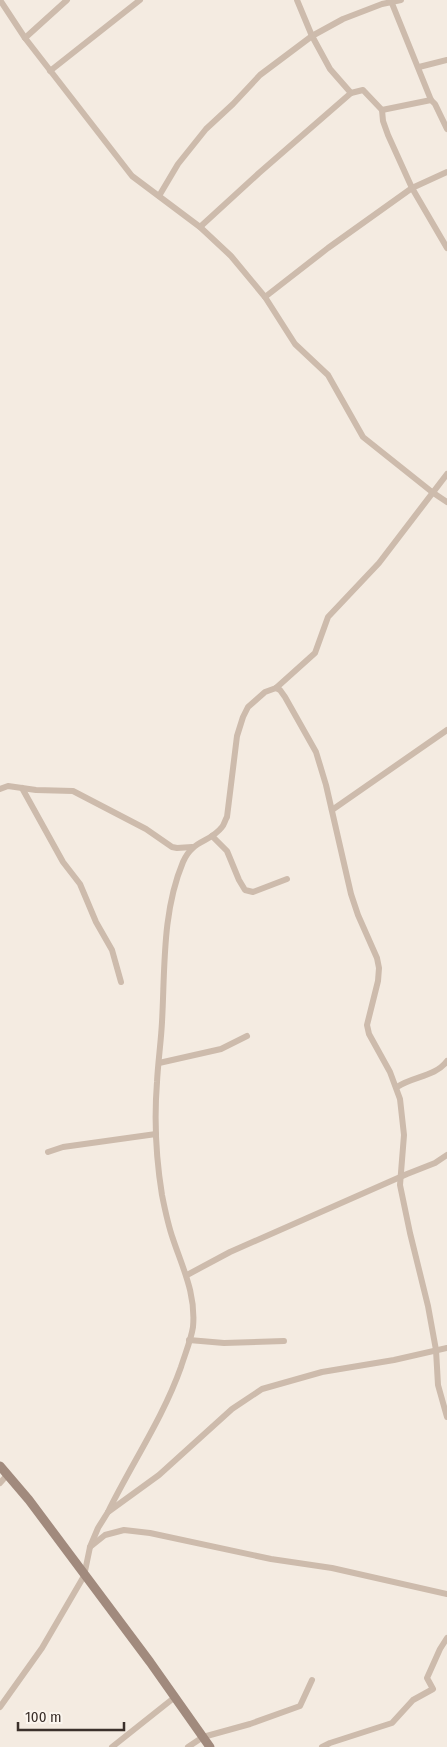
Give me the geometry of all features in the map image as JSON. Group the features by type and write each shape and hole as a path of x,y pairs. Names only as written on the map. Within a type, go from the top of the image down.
{"main road":[{"path":"0,1466 8,1474 175,1697 210,1747"}],"street":[{"path":"0,0 25,38 132,176 200,227 231,256 265,297 295,344 328,376 363,437 447,502"},
{"path":"25,38 67,0"},
{"path":"50,71 140,0"},
{"path":"297,0 312,36 330,69 351,93"},
{"path":"159,196 178,164 206,128 233,104 260,75 312,36 342,19 391,1 401,0"},
{"path":"391,1 431,100 435,104 447,129"},
{"path":"419,67 447,60"},
{"path":"200,227 351,93 363,90 382,110 383,121 388,135 412,188 447,248"},
{"path":"382,110 431,100"},
{"path":"265,297 328,248 412,188 447,172"},
{"path":"0,1707 42,1648 84,1576 90,1547 98,1528 172,1392 193,1327 193,1301 187,1275 166,1216 157,1163 156,1134 156,1106 168,917 184,860 192,847 201,840 212,836 222,827 227,817 236,745 242,717 248,707 265,692 276,688 315,653 328,616 379,563 447,474"},
{"path":"276,688 285,697 316,752 332,810 351,894 377,958 379,968 378,981 367,1025 369,1034 397,1087 400,1099 404,1135 400,1178 402,1196 428,1306 436,1350 438,1385 447,1417"},
{"path":"332,810 447,730"},
{"path":"0,788 8,786 36,790 73,791 146,829 172,847 192,847"},
{"path":"22,788 63,862 80,884 96,922 112,950 121,982"},
{"path":"212,836 227,851 245,890 252,892 287,879"},
{"path":"159,1063 221,1049 246,1036"},
{"path":"397,1087 409,1079 438,1070 447,1061"},
{"path":"48,1152 63,1147 156,1134"},
{"path":"187,1275 230,1252 435,1163 447,1155"},
{"path":"189,1340 224,1343 284,1341"},
{"path":"108,1512 159,1475 232,1409 262,1389 322,1372 394,1360 447,1348"},
{"path":"0,1483 8,1474"},
{"path":"90,1547 105,1535 124,1530 150,1533 271,1558 332,1568 447,1594"},
{"path":"322,1747 392,1723 413,1700 433,1689 427,1678 447,1638"},
{"path":"188,1747 203,1737 250,1724 300,1706 312,1680"},
{"path":"112,1747 175,1697"}]}
